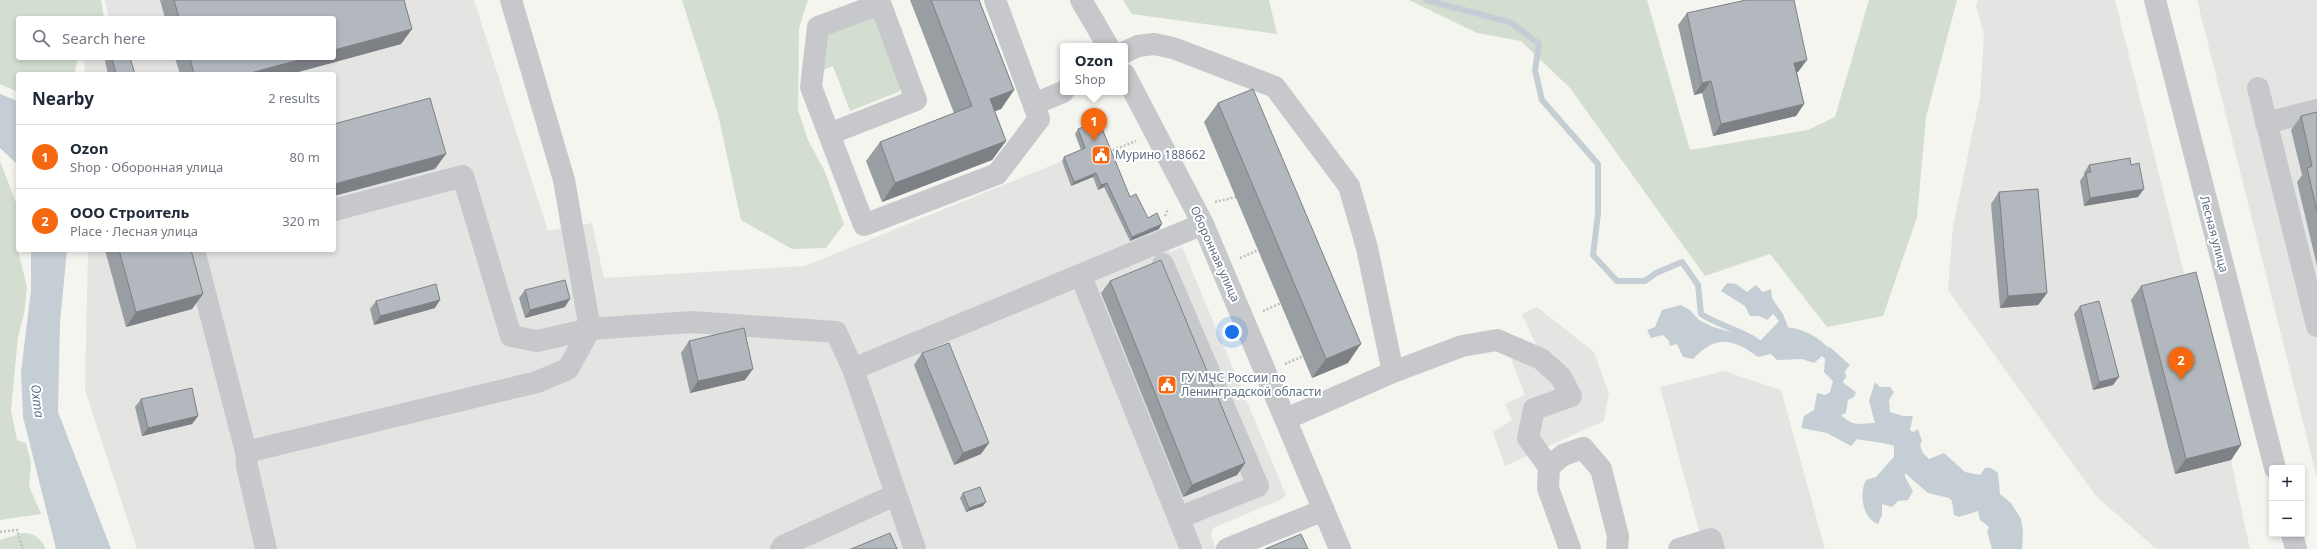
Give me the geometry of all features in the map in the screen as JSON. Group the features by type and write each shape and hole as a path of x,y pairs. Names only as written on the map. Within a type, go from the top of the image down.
{"street":[{"path":"246,452 537,382 568,369 590,328 564,180 511,0"},
{"path":"829,134 916,100 879,2 818,27 811,87 829,134 864,225 996,174 1039,120 995,0"},
{"path":"1081,0 1106,43"},
{"name":"Лесная улица","path":"2155,0 2274,465"},
{"path":"1128,51 1138,46 1154,44 1173,48 1275,86 1349,186 1367,248 1393,372"},
{"name":"Оборонная улица","path":"1128,81 1203,224 1340,549"},
{"path":"2258,88 2317,326"},
{"path":"1034,104 1060,93"},
{"path":"2266,123 2317,110"},
{"path":"336,209 463,176 512,336 537,341 590,328 692,322 836,332 853,369 914,549"},
{"path":"853,369 1081,276 1203,224"},
{"path":"195,252 246,452 247,466 266,549"},
{"path":"1163,264 1258,486 1178,518"},
{"path":"1081,276 1191,549"},
{"path":"1286,419 1393,372 1462,346 1497,340 1541,359 1561,377 1571,396 1534,409 1528,438 1549,467 1548,488 1570,549"},
{"path":"1549,467 1563,454 1583,448 1601,469 1618,536 1617,549"},
{"path":"780,549 783,546 895,495"},
{"path":"1228,549 1324,510"},
{"path":"2293,537 2296,549"},
{"path":"1679,549 1711,539 1714,549"}],"path":[{"path":"1107,152 1138,140"},
{"path":"1211,202 1236,197"},
{"path":"0,532 17,530 23,549"}],"shaded area":[{"path":"0,0 101,0 104,16 16,16 16,60 78,60 74,72 16,72 16,91 0,84"},
{"path":"105,0 474,0 548,231 592,223 604,278 805,266 1062,161 1072,186 1093,177 1119,181 1133,198 1144,222 1154,217 1170,252 1182,247 1286,495 1280,500 1213,528 1211,535 1216,549 137,549 85,390 88,252 336,252 336,72 85,72 84,60 336,60 336,16 109,16"},
{"path":"682,0 808,0 799,28 798,110 808,140 825,172 844,224 826,248 792,249 741,220 718,114"},
{"path":"1123,0 1269,0 1277,34 1132,14"},
{"path":"1409,0 1647,0 1690,150 1808,130 1835,117 1869,0 1957,0 1926,117 1917,217 1883,316 1827,327 1770,254 1705,276 1570,88 1521,41 1477,33"},
{"path":"1978,0 2115,0 2231,460 2250,549 2159,549 2154,547 2095,495 1948,290 1953,226 1980,97 1984,36 1976,6"},
{"path":"2197,0 2317,0 2317,478"},
{"path":"874,17 903,88 898,92 850,111 833,66 815,74 823,35"},
{"path":"0,161 16,203 16,252 18,252 27,287 24,314 18,337 11,411 17,440 26,443 31,462 29,486 41,514 0,520"},
{"path":"1537,307 1594,352 1609,393 1604,421 1505,466 1493,432 1512,420 1505,404 1525,395 1511,359 1538,349 1522,314"},
{"path":"1724,371 1781,390 1825,549 1704,549 1660,387"},
{"path":"23,533 31,534 37,537 46,549 0,549 0,540"}],"water":[{"path":"0,94 16,100 16,163 0,148"},
{"name":"Охта","path":"31,252 67,252 60,322 58,412 111,549 56,549 23,417 21,372 31,290"},
{"path":"1727,283 1736,284 1747,292 1756,285 1763,292 1771,289 1772,298 1783,314 1790,332 1831,348 1850,365 1838,379 1856,392 1854,397 1848,400 1846,413 1841,415 1850,422 1857,424 1875,423 1869,401 1875,382 1880,387 1890,387 1894,392 1889,400 1890,412 1903,416 1913,416 1910,430 1913,432 1918,429 1922,441 1920,445 1923,453 1929,459 1944,453 1965,472 1980,475 1985,468 1991,468 1998,473 2000,494 2011,503 2021,519 2023,532 2022,549 1992,549 1987,531 1989,527 1980,520 1978,511 1959,517 1954,515 1952,501 1949,498 1928,493 1905,473 1905,477 1913,491 1908,500 1898,501 1892,507 1882,504 1882,515 1878,524 1873,521 1868,516 1863,505 1864,485 1866,480 1876,477 1894,457 1894,446 1857,439 1851,446 1827,433 1801,428 1804,416 1814,410 1817,393 1825,395 1830,392 1833,381 1824,372 1825,359 1822,356 1814,363 1802,359 1777,360 1771,354 1758,357 1740,346 1724,342 1709,346 1693,359 1683,357 1677,344 1670,346 1669,341 1663,335 1651,338 1647,330 1655,327 1662,310 1681,305 1690,310 1699,320 1713,327 1761,340 1779,321 1773,314 1767,320 1759,316 1750,316 1745,306 1721,291"}],"building":[{"path":"174,0 404,0 412,29 336,49 336,16 178,16"},
{"path":"931,0 979,0 1014,90 990,99 1006,141 895,183 880,142 972,106"},
{"path":"1746,0 1794,0 1807,60 1794,63 1804,104 1721,124 1711,81 1702,83 1687,13"},
{"path":"112,60 131,60 134,72 116,72"},
{"path":"190,60 299,60 254,72 194,72"},
{"path":"1253,89 1361,344 1326,359 1218,103"},
{"path":"430,98 446,154 336,183 336,123"},
{"path":"2317,112 2317,211 2307,168 2312,166 2301,116"},
{"path":"1099,121 1130,197 1136,194 1148,218 1157,213 1162,224 1132,237 1107,183 1101,185 1096,173 1074,182 1064,157 1085,148 1078,129"},
{"path":"2130,158 2131,165 2139,163 2144,189 2090,198 2086,173 2091,172 2089,165"},
{"path":"2038,189 2047,293 2008,296 1999,192"},
{"path":"120,252 192,252 203,294 136,312"},
{"name":"ГУ МЧС России по Ленинградской области","path":"1161,260 1245,463 1192,485 1110,281"},
{"path":"2196,272 2241,445 2186,459 2141,286"},
{"path":"565,280 570,299 530,310 525,290"},
{"path":"436,284 440,300 380,316 376,301"},
{"path":"2099,301 2119,377 2099,382 2080,306"},
{"path":"744,328 753,369 698,381 689,341"},
{"path":"949,343 989,443 963,453 922,353"},
{"path":"192,388 198,416 148,428 141,399"},
{"path":"980,487 986,502 969,508 963,493"},
{"path":"890,533 897,549 851,549"},
{"path":"1301,534 1308,549 1265,549"}],"waterway":[{"path":"1426,0 1510,22 1539,44 1535,70 1542,100 1598,164 1598,214 1593,255 1617,281 1645,281 1656,273 1682,262 1698,285 1701,314 1755,340"},
{"path":"1781,331 1786,330 1798,332 1815,341 1824,348"},
{"path":"1837,386 1843,376 1840,367"}],"place":[{"name":"Ozon","path":"1094,141"},
{"name":"Мурино 188662","path":"1101,155"},
{"name":"ООО Строитель","path":"2181,380"},
{"name":"ГУ МЧС России по Ленинградской области","path":"1167,385"}]}
